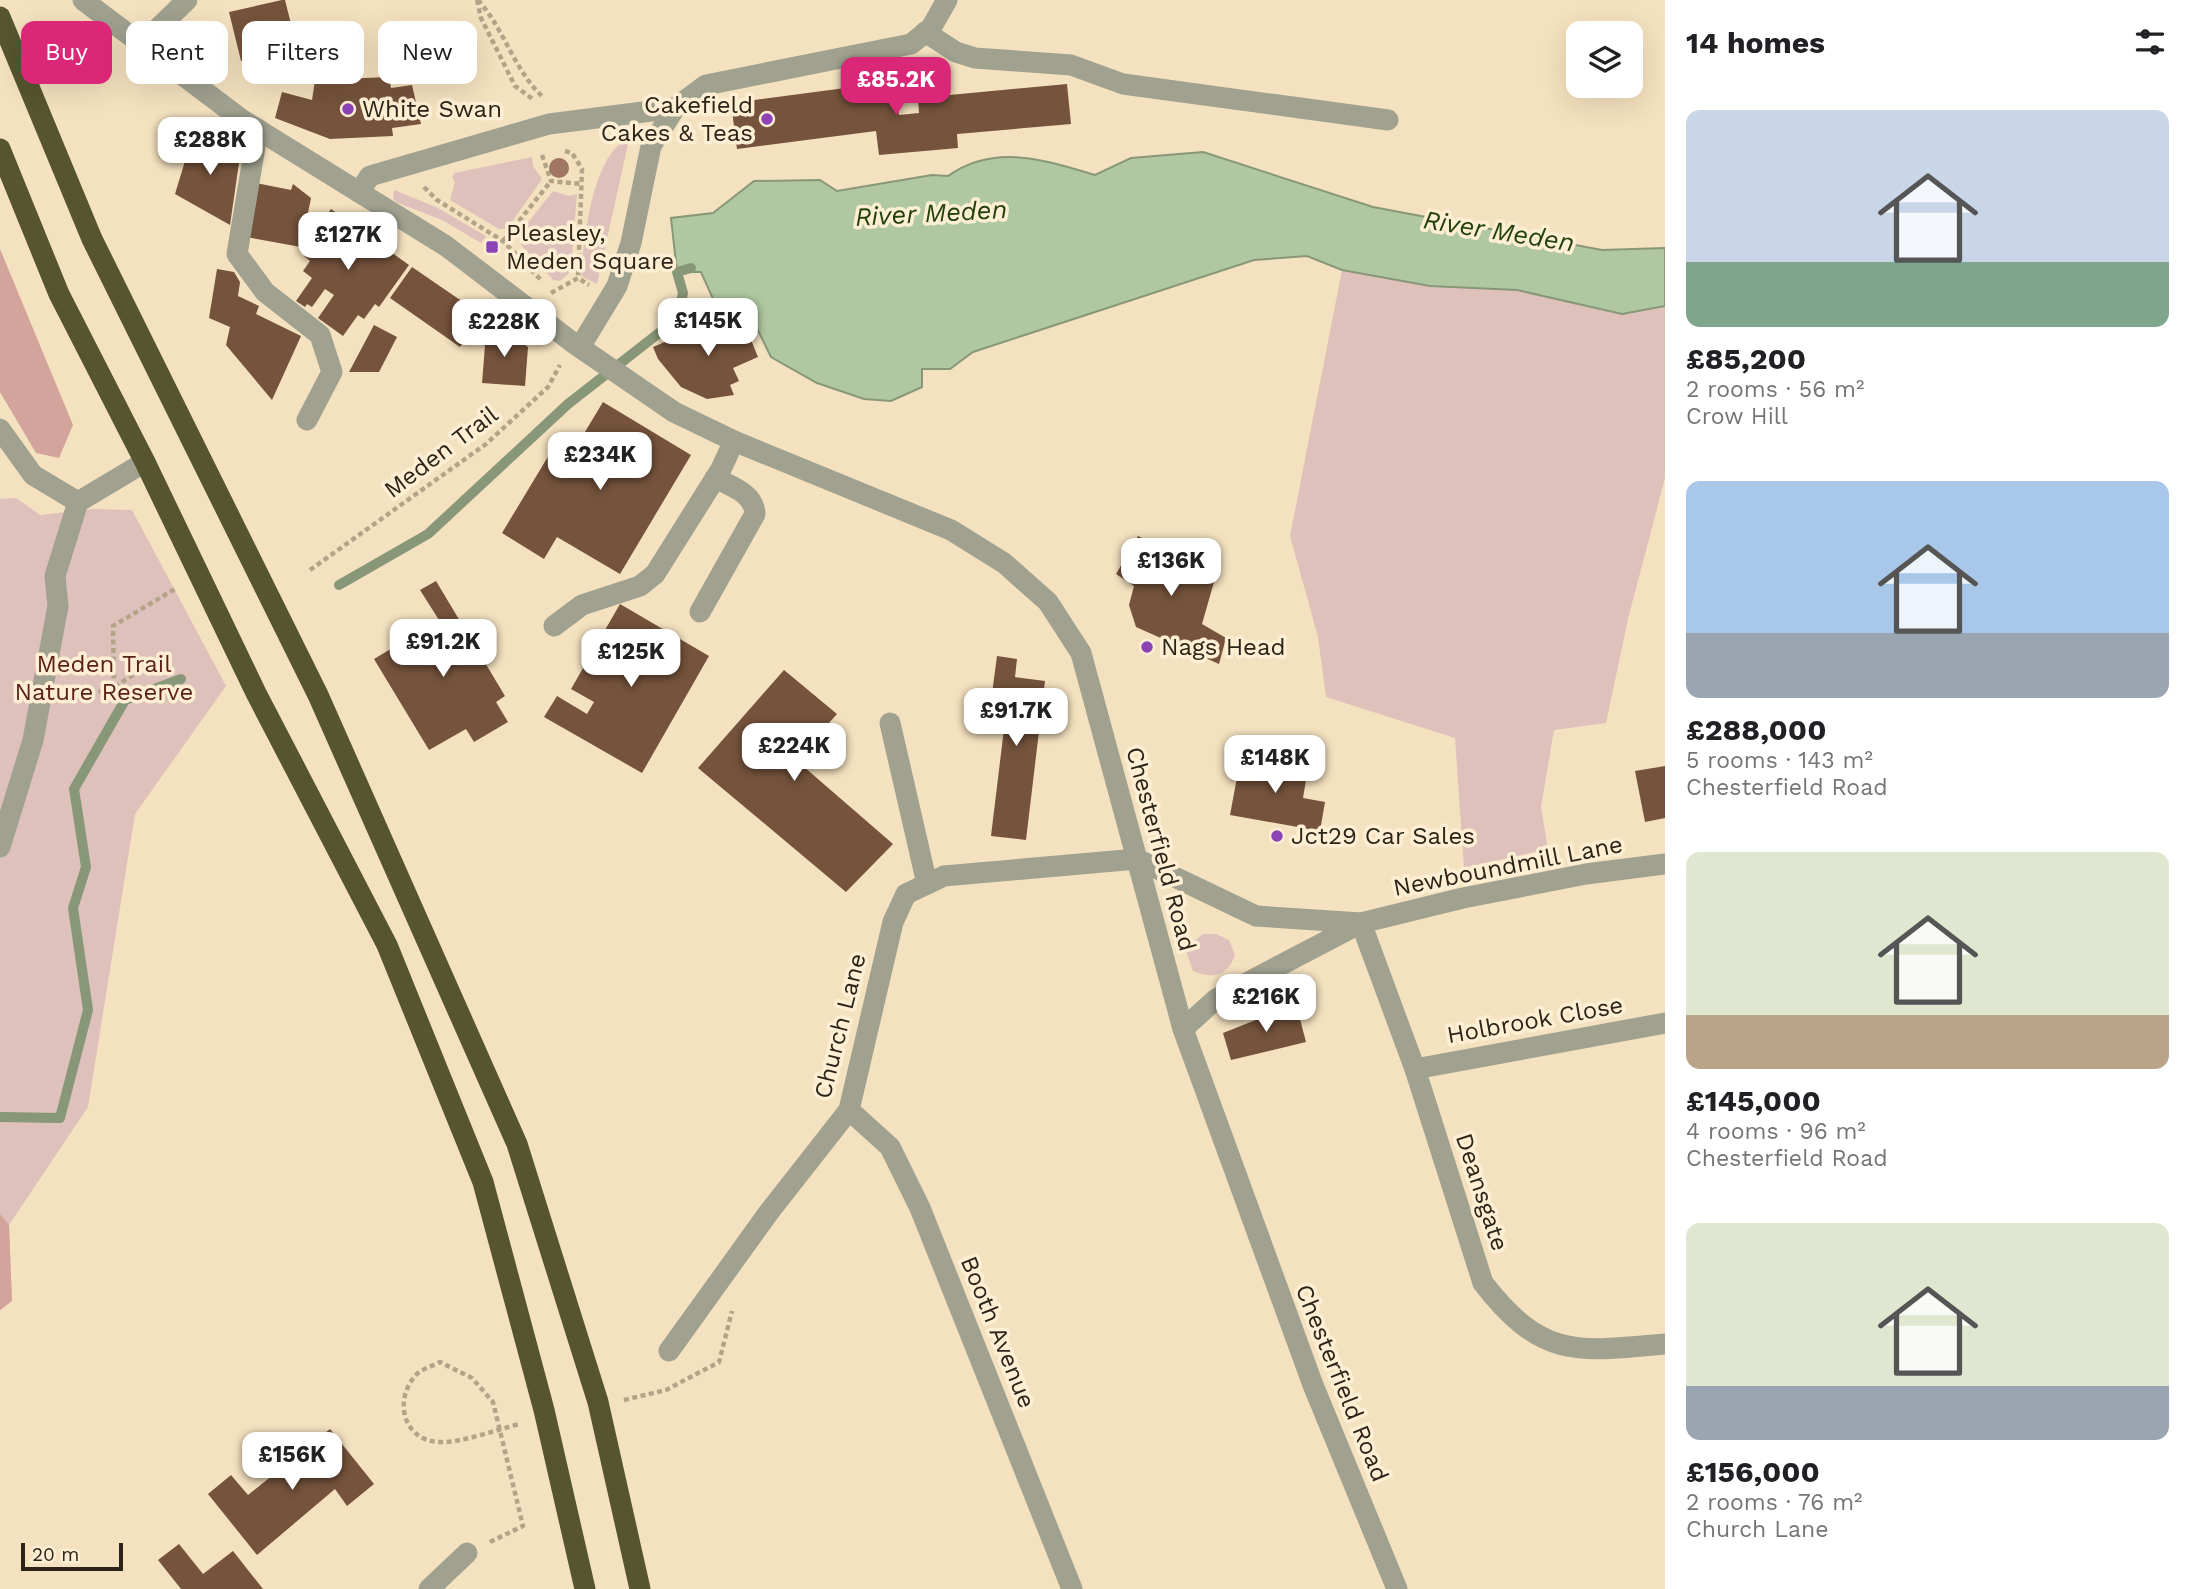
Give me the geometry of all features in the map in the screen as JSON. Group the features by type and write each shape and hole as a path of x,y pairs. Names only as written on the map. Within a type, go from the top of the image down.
{"highway":[{"path":"0,17 92,239 318,695 517,1144 598,1402 640,1589"},
{"path":"0,149 59,294 145,462 250,682 387,945 483,1182 544,1410 585,1589"}],"street":[{"path":"166,21 187,0"},
{"path":"198,84 258,129 446,246 580,348 617,286 631,243 651,146 675,108 706,85 911,44 925,33 947,0"},
{"path":"89,2 126,30"},
{"path":"925,33 956,52 975,58 1071,65 1123,84 1388,120"},
{"path":"359,192 370,176 549,124 675,108"},
{"path":"258,129 237,254 265,292 320,335 332,372 307,420"},
{"name":"Chesterfield Road","path":"580,348 674,412 734,441 951,530 1004,563 1048,602 1081,653 1183,1029 1312,1385 1397,1589"},
{"path":"0,429 33,475 78,502"},
{"path":"554,626 582,605 640,586 654,574 715,478 734,441"},
{"path":"0,846 33,740 58,606 55,576 78,502 145,462"},
{"path":"700,612 755,514 755,504 746,494 715,478"},
{"path":"890,723 927,884"},
{"name":"Church Lane","path":"669,1351 769,1212 849,1110 893,922 906,894 944,876 1137,859"},
{"name":"Newboundmill Lane","path":"1137,859 1256,916 1361,923"},
{"name":"Newboundmill Lane","path":"1183,1029 1216,999 1361,923 1572,876 1665,864"},
{"name":"Deansgate","path":"1361,923 1415,1069 1483,1283 1503,1308 1528,1329 1559,1345 1588,1351 1665,1344"},
{"name":"Holbrook Close","path":"1415,1069 1665,1023"},
{"name":"Booth Avenue","path":"849,1110 890,1147 920,1208 1072,1589"},
{"path":"429,1589 467,1553"}],"path":[{"path":"477,0 481,18 515,86 534,100"},
{"path":"477,0 490,13 528,83 544,99 544,106"},
{"path":"555,149 572,153 582,169 578,278"},
{"path":"542,150 544,169 551,181"},
{"path":"419,179 437,200 503,241 552,293"},
{"path":"551,181 581,184"},
{"path":"503,241 551,181"},
{"path":"578,278 593,287"},
{"path":"546,298 578,278"},
{"name":"Meden Trail","path":"310,570 486,444 548,387 580,348"},
{"path":"114,687 113,626 158,600"},
{"path":"39,711 114,687 167,654"},
{"path":"694,1378 719,1362 733,1314 722,1280"},
{"path":"467,1553 523,1526 493,1402"}],"green space":[{"path":"626,140 628,144 597,284 581,276 587,223 597,182 605,164 614,149"},
{"path":"532,157 533,166 542,179 507,229 499,229 450,200 455,182 452,177 455,173"},
{"path":"394,190 436,207 486,236 481,243 442,220 398,203 393,199"},
{"path":"553,191 569,196 577,194 571,271 560,281 553,280 522,246 518,235"},
{"path":"1342,270 1430,286 1517,290 1622,314 1665,306 1665,478 1628,619 1606,723 1554,730 1541,807 1548,849 1464,868 1455,738 1326,697 1318,637 1290,536"},
{"name":"Meden Trail Nature Reserve","path":"16,498 40,515 93,509 132,510 226,686 135,814 88,1107 9,1225 12,1301 0,1310 0,499"},
{"path":"1203,934 1216,934 1229,940 1235,955 1223,972 1207,975 1193,971 1185,948"}],"shaded area":[{"path":"0,249 73,425 59,458 36,453 0,392"},
{"path":"0,1214 9,1225 12,1301 0,1310"}],"water":[{"path":"1203,152 1373,207 1602,250 1665,248 1665,306 1622,314 1517,290 1430,286 1342,270 1307,256 1254,260 973,352 950,369 922,369 922,387 891,401 864,399 817,383 771,357 748,310 722,319 701,272 677,272 671,218 713,213 754,181 820,180 837,191 932,175 948,176 966,166 1002,157 1038,160 1095,175 1131,158"}],"building":[{"path":"285,0 290,21 242,21 241,61 229,12"},
{"name":"White Swan","path":"378,77 378,84 390,84 391,88 412,85 421,124 392,128 393,136 330,139 275,118 282,92 312,100 314,84 364,84 364,78"},
{"path":"883,83 885,99 896,97 899,115 919,113 918,98 1067,84 1071,124 957,134 958,148 879,155 876,131 737,149 731,103"},
{"path":"195,128 240,156 230,225 175,194"},
{"path":"256,183 291,190 293,184 311,198 301,247 246,237"},
{"path":"331,209 409,265 379,307 375,304 364,319 358,315 343,336 318,318 334,295 325,289 312,307 307,304 305,307 296,301 312,278 303,271 310,261 304,256 316,238 312,236"},
{"path":"412,267 482,315 460,347 390,298"},
{"path":"217,269 234,272 240,282 238,296 259,306 256,314 301,336 272,400 226,345 230,327 209,318"},
{"path":"742,318 758,357 733,368 739,381 730,385 734,395 707,399 681,387 658,359 653,347 711,322 714,330"},
{"path":"487,321 528,347 525,386 482,383"},
{"path":"374,325 397,337 379,372 349,372"},
{"path":"603,402 691,455 620,574 557,537 544,559 502,533 549,455 565,465"},
{"path":"1138,536 1216,575 1202,624 1226,638 1219,664 1136,627 1129,605 1134,586 1116,574"},
{"path":"436,581 505,696 496,702 508,722 474,742 466,729 429,750 374,659 439,620 420,590"},
{"path":"620,604 709,656 642,773 544,717 557,696 587,714 594,702 571,689"},
{"path":"997,656 1017,659 1015,677 1045,681 1026,840 991,836 1007,704 991,701"},
{"path":"784,670 837,714 796,760 893,844 846,892 698,768"},
{"path":"1241,756 1308,768 1303,798 1325,802 1320,831 1230,815"},
{"path":"1665,766 1665,818 1645,822 1635,771"},
{"path":"1296,1004 1306,1042 1231,1060 1223,1033"},
{"path":"330,1429 374,1484 347,1506 335,1489 257,1555 208,1494 231,1475 248,1495"},
{"path":"179,1544 203,1574 233,1551 263,1589 181,1589 158,1560"}],"waterway":[{"name":"River Meden","path":"339,585 428,534 568,404 677,319 683,293 677,272 691,268"},
{"name":"River Meden","path":"0,1117 60,1118 88,1010 73,908 86,867 74,789 125,700 181,679"}],"place":[{"name":"White Swan","path":"348,109"},
{"name":"Cakefield Cakes & Teas","path":"767,119"},
{"name":"Pleasley, Meden Square","path":"492,247"},
{"name":"Nags Head","path":"1147,647"},
{"name":"Jct29 Car Sales","path":"1277,836"}]}
